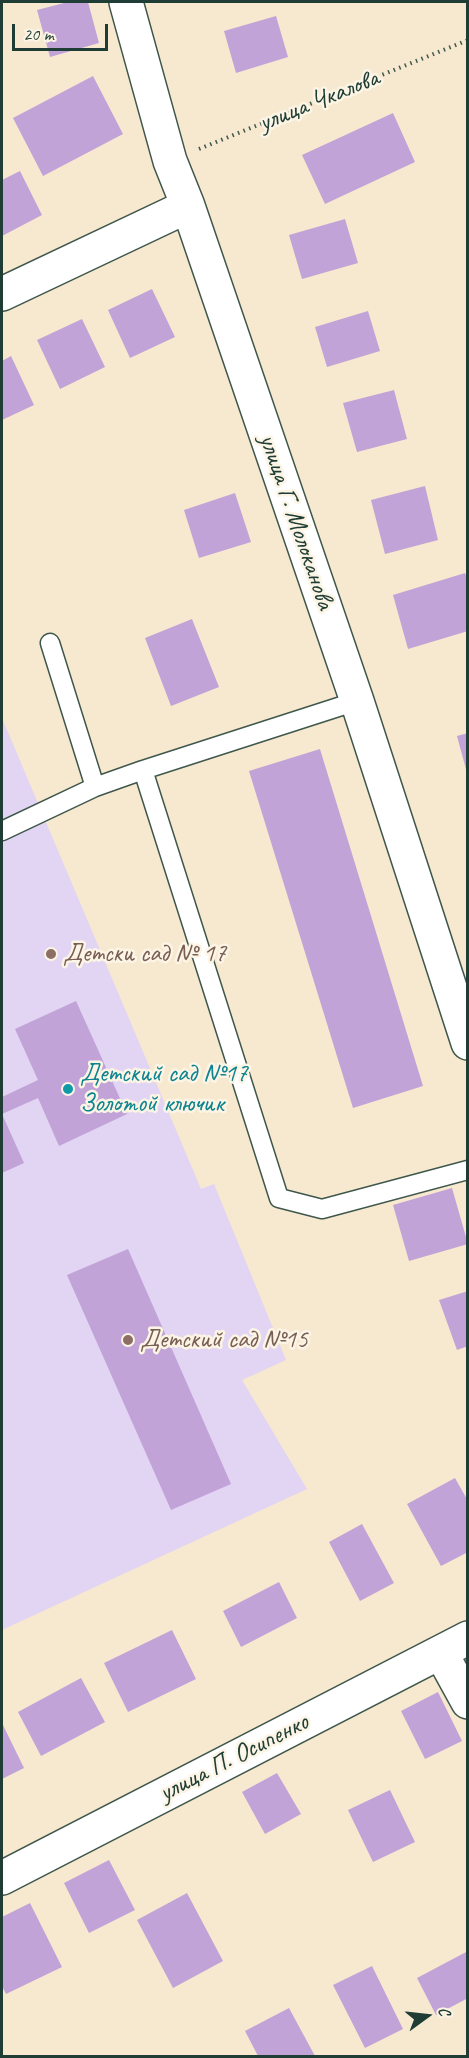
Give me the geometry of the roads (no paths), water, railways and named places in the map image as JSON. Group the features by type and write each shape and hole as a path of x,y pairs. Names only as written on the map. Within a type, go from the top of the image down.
{"street":[{"name":"улица Г. Молоканова","path":"126,2 170,161 188,206 357,701 468,1043"},
{"path":"2,294 188,206"},
{"path":"454,1646 468,1702"},
{"name":"улица П. Осипенко","path":"2,1878 454,1646"}],"lane":[{"path":"50,643 95,787"},
{"path":"2,831 95,787 357,701"},
{"path":"142,770 279,1198 322,1209 468,1170"}],"place":[{"name":"Детски сад № 17","path":"51,954"},
{"name":"Детский сад №17 Золотой ключик","path":"68,1089"},
{"name":"Детский сад №15","path":"128,1340"}]}
